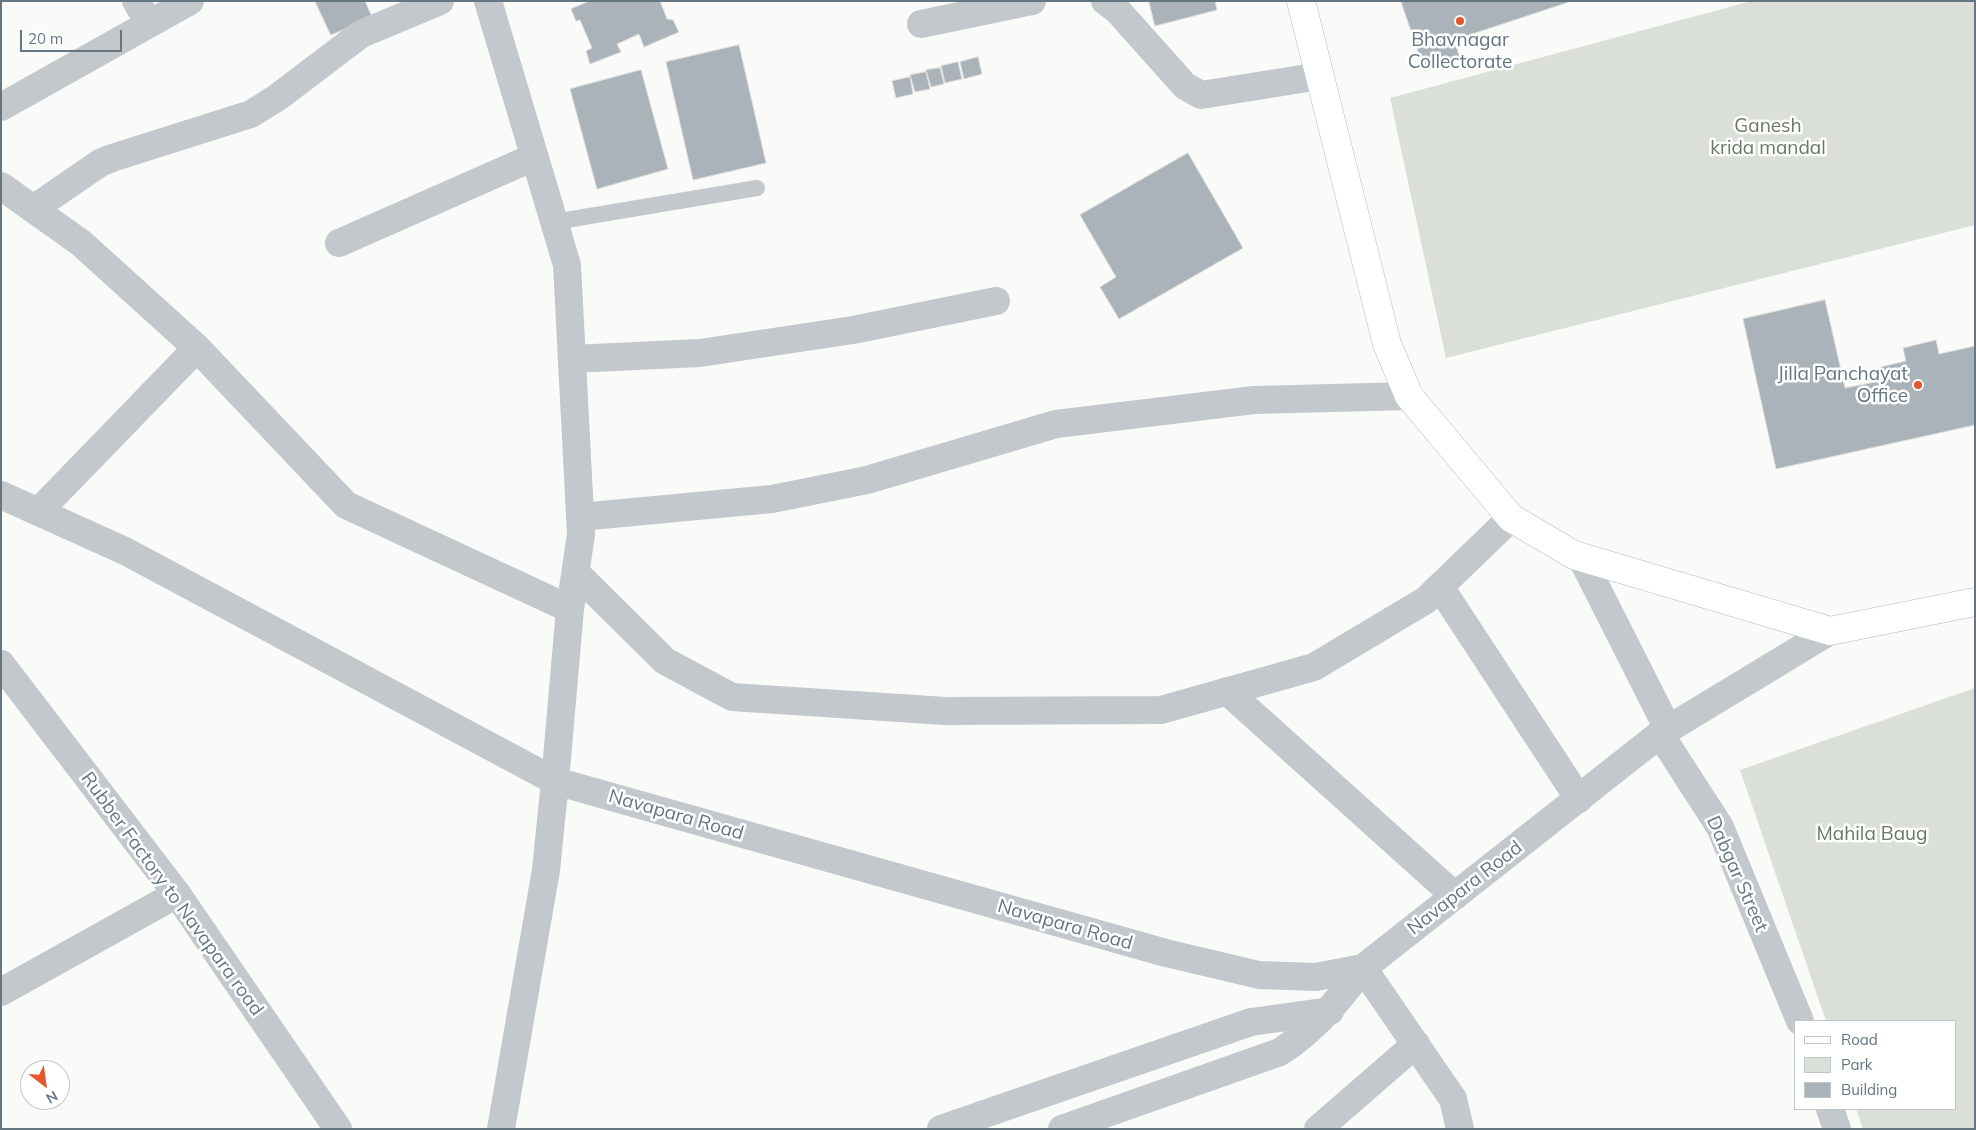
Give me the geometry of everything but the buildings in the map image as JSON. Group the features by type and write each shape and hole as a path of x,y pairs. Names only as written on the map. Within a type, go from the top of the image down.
{"main road":[{"path":"1301,1 1387,344 1409,396 1512,518 1581,557 1830,631 1975,602"}],"street":[{"path":"1,107 143,12 190,1"},
{"path":"34,209 100,163 251,114 278,97 361,34 440,1"},
{"path":"488,1 567,265 581,534 577,574 570,609 556,781 546,870 501,1129"},
{"path":"921,24 1032,1"},
{"path":"1105,1 1118,12 1184,86 1201,95 1320,76"},
{"path":"339,244 534,157"},
{"path":"1,186 81,243 197,348 346,505 570,609"},
{"path":"572,359 700,353 853,330 996,301"},
{"path":"38,512 197,348"},
{"path":"580,517 772,499 867,480 1056,424 1254,400 1409,396"},
{"name":"Navapara Road","path":"1,495 125,551 556,781 1203,962 1259,975 1316,977 1364,968 1664,732 1830,631"},
{"path":"577,574 665,661 732,697 944,711 1161,710 1314,667 1426,600 1512,518"},
{"name":"Dabgar Street","path":"1581,557 1664,732 1720,827 1800,1020"},
{"path":"1440,587 1579,798"},
{"name":"Rubber Factory to Navapara road","path":"1,664 177,894 338,1129"},
{"path":"1226,691 1454,896"},
{"path":"1,992 177,894"},
{"path":"1062,1129 1280,1052 1330,1011 1364,968 1453,1099 1460,1129"},
{"path":"941,1129 1251,1022 1330,1011"},
{"path":"1318,1129 1416,1044"},
{"path":"1830,1110 1837,1129"}],"lane":[{"path":"554,222 757,188"}],"green space":[{"name":"Ganesh krida mandal","path":"1752,1 1975,1 1975,225 1446,358 1390,98"},
{"name":"Mahila Baug","path":"1975,688 1975,1129 1863,1129 1856,1110 1956,1110 1956,1020 1826,1020 1740,770"}],"place":[{"name":"Bhavnagar Collectorate","path":"1460,21"},
{"name":"Jilla Panchayat Office","path":"1918,385"}]}
